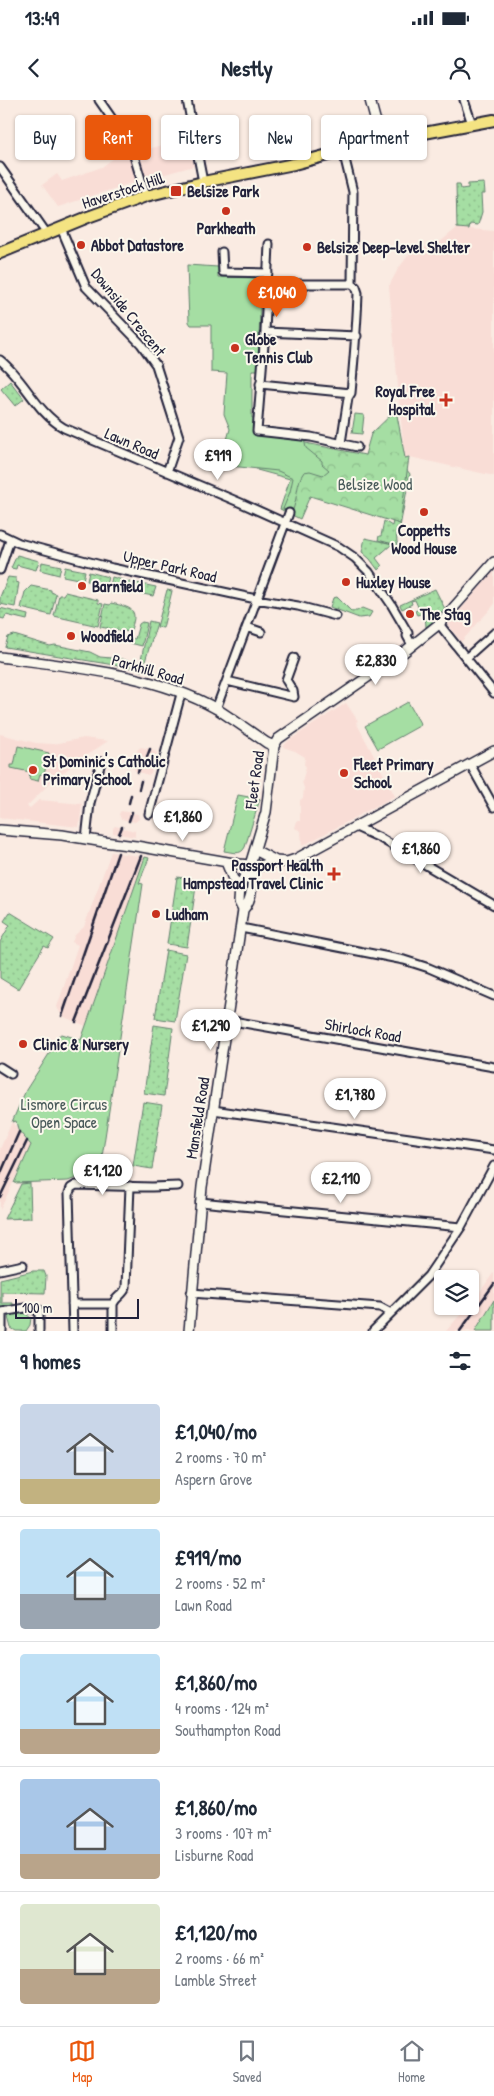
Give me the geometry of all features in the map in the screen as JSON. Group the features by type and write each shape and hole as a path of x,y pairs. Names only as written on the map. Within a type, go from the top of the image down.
{"main road":[{"path":"370,100 374,115"},
{"name":"Haverstock Hill","path":"427,132 494,120"},
{"name":"Haverstock Hill","path":"0,253 146,196 321,156"},
{"name":"Fleet Road","path":"250,865 270,792 274,746 282,736 415,643 439,624 494,562"},
{"name":"Parkhill Road","path":"0,657 105,672 144,681 216,709 267,744 274,746"},
{"path":"255,850 276,861 286,862 296,858 356,827 426,786 494,751"},
{"path":"0,830 136,846 250,865 268,864 276,861"},
{"name":"Mansfield Road","path":"189,1331 200,1202 243,910 239,902 240,886 232,879 226,862"},
{"path":"240,886 250,865"},
{"name":"Mansfield Road","path":"243,910 248,904 253,876 250,865"}],"street":[{"path":"99,100 134,151 146,196"},
{"path":"187,100 202,182"},
{"path":"464,100 472,124"},
{"path":"345,160 353,192 352,284"},
{"path":"0,168 47,234"},
{"name":"Downside Crescent","path":"61,228 86,286 141,344 156,365 178,437 167,472"},
{"path":"269,244 265,332 257,431 357,447"},
{"path":"222,252 223,272 268,273"},
{"path":"267,284 352,284 356,287 358,293 357,336 354,344 351,393 348,398 341,443"},
{"path":"265,332 357,336"},
{"name":"Lawn Road","path":"0,360 13,372 42,410 55,423 232,499 285,524 326,540 355,558 378,585 408,633 407,636 415,643"},
{"path":"260,388 351,393"},
{"path":"216,709 289,513"},
{"name":"Upper Park Road","path":"0,534 10,540 136,573 256,599 298,606 336,616"},
{"path":"0,570 10,540"},
{"path":"439,624 494,694"},
{"path":"247,627 261,632"},
{"path":"466,658 494,633"},
{"path":"227,681 294,697 294,692 286,680 294,658"},
{"path":"148,814 181,694"},
{"path":"86,839 90,803 101,762"},
{"path":"470,764 494,807"},
{"path":"356,827 380,838 494,905"},
{"path":"241,928 404,960 429,968 494,996"},
{"name":"Shirlock Road","path":"228,1020 494,1067"},
{"path":"0,1067 11,1074"},
{"path":"214,1110 494,1150"},
{"path":"373,1331 428,1276 461,1227 494,1166"},
{"path":"73,1331 69,1193 71,1188 76,1185 178,1186"},
{"path":"114,1331 114,1299 125,1292 126,1287 130,1186"},
{"path":"200,1202 461,1227"},
{"path":"0,1270 23,1265"},
{"path":"191,1293 380,1307 391,1313"},
{"path":"72,1304 113,1304"},
{"path":"2,1331 2,1312 25,1308 39,1310 39,1331"}],"shaded area":[{"path":"161,146 161,160 193,160 194,166 125,185 58,207 42,185 57,174 62,181 102,167 111,160 151,160 151,148"},
{"name":"Royal Free Hospital","path":"457,228 494,231 494,476 410,457 405,458 404,454 389,286 398,269 414,248 434,247"},
{"path":"494,571 494,605 461,642 448,624"},
{"name":"Fleet Primary School","path":"346,703 358,721 356,722 395,796 302,846 301,831 295,828 297,821 300,821 300,800 303,798 304,788 302,782 306,767 304,764 305,757 283,747 288,741"},
{"name":"St Dominic's Catholic Primary School","path":"0,734 36,743 53,744 84,738 108,741 51,782 27,806 30,808 39,800 82,804 79,827 0,818"},
{"path":"141,747 154,750 157,753 155,757 152,759 139,755 137,750"},
{"path":"137,762 151,766 151,773 148,775 135,771 133,766"},
{"path":"121,811 138,814 139,819 135,822 121,819 119,814"},
{"path":"115,826 135,831 135,837 113,833"},
{"path":"111,852 145,857 86,1026 62,1016 57,1007 78,945 72,942 75,935 84,927"},
{"path":"12,1122 31,1145 0,1210 0,1149"},
{"path":"494,1272 494,1300 475,1331 446,1331 460,1315 479,1315 479,1293"}],"green space":[{"path":"484,183 485,194 481,194 482,212 478,225 470,224 469,229 457,228 456,184 460,184 461,189 468,188 468,184"},
{"name":"Globe Tennis Club","path":"187,265 218,267 218,277 261,278 258,370 252,370 252,418 254,418 254,427 304,439 306,448 322,461 322,464 329,470 323,475 310,471 304,472 301,476 292,512 283,509 293,478 278,471 220,465 230,429 224,414 227,373 211,372 211,325 191,325 189,322"},
{"path":"10,381 24,399 15,406 1,389"},
{"name":"Belsize Wood","path":"396,410 405,458 409,457 400,524 310,496 300,519 280,509 290,479 257,470 256,433 365,455 371,434"},
{"path":"355,414 364,415 362,434 352,433"},
{"path":"403,465 410,474 399,532 396,531 398,552 391,545 376,558 382,566 378,570 362,552 365,538 393,544 378,540 379,536 381,536 384,521 392,526"},
{"path":"17,555 39,561 36,570 17,565 16,569 11,568"},
{"path":"42,562 61,566 59,575 40,570"},
{"path":"65,567 85,571 83,580 63,576"},
{"path":"89,572 108,577 106,585 87,581"},
{"path":"8,577 16,578 16,582 19,583 15,607 0,604 0,597"},
{"path":"112,577 130,582 128,591 110,586"},
{"path":"136,583 156,587 153,596 133,592"},
{"path":"31,586 51,590 51,592 56,594 51,615 21,608 25,592"},
{"path":"435,589 446,611 426,627 425,613 417,615 415,611 419,609 415,600 411,601 412,604 402,609 400,605"},
{"path":"167,590 172,591 163,628 157,627"},
{"path":"65,592 98,600 98,603 103,604 98,626 54,616 59,595 63,595"},
{"path":"337,597 351,611 357,611 362,608 372,612 369,617 359,618 330,607 333,598"},
{"path":"111,603 125,606 134,614 130,632 100,627 105,604 110,605"},
{"path":"0,608 28,615 27,620 6,615 4,619 0,618"},
{"path":"149,621 157,623 142,671 139,670"},
{"path":"142,622 147,623 142,646 122,641 123,636 135,639 139,624"},
{"path":"14,635 50,646 55,645 90,652 100,657 122,659 128,661 132,668 5,647 8,637"},
{"path":"408,702 421,725 378,749 365,726"},
{"path":"18,746 49,753 44,775 40,774 38,781 29,779 30,772 11,768 11,765 14,765"},
{"path":"238,795 260,799 245,847 241,852 236,853 224,851"},
{"name":"Lismore Circus Open Space","path":"145,857 149,858 139,883 143,884 99,1177 76,1178 68,1181 14,1183 31,1145 18,1130 16,1121 12,1122 26,1090 56,1043 58,1036 62,1034 81,1040"},
{"path":"177,877 197,880 187,947 167,944"},
{"path":"10,912 54,939 48,948 44,946 18,989 0,978 0,942 10,925 4,921"},
{"path":"166,950 186,954 175,1021 155,1018"},
{"path":"154,1025 173,1028 164,1096 144,1093"},
{"path":"143,1102 162,1105 152,1169 133,1166"},
{"path":"30,1183 31,1218 4,1219 21,1184"},
{"path":"33,1271 44,1271 46,1276 45,1293 2,1292 2,1303 13,1303 13,1308 0,1310 0,1279"},
{"path":"494,1300 494,1331 475,1331"},
{"path":"22,1311 31,1318 30,1325 26,1331 16,1331 11,1328 8,1317"}],"railway":[{"path":"147,757 150,749"},
{"path":"138,772 141,764"},
{"path":"139,789 141,781"},
{"path":"129,803 131,795"},
{"path":"129,821 132,812"},
{"path":"119,834 122,827"},
{"path":"62,1016 118,853"},
{"path":"76,1022 141,856"},
{"path":"0,1175 19,1132"},
{"path":"0,1197 27,1141"},
{"path":"460,1331 494,1284"}],"place":[{"name":"Belsize Park","path":"176,191"},
{"name":"Parkheath","path":"226,211"},
{"name":"Abbot Datastore","path":"81,245"},
{"name":"Belsize Deep-level Shelter","path":"307,247"},
{"name":"Globe Tennis Club","path":"235,348"},
{"name":"Royal Free Hospital","path":"446,400"},
{"name":"Coppetts Wood House","path":"424,512"},
{"name":"Huxley House","path":"346,582"},
{"name":"Barnfield","path":"82,586"},
{"name":"The Stag","path":"410,614"},
{"name":"Woodfield","path":"71,636"},
{"name":"St Dominic's Catholic Primary School","path":"33,770"},
{"name":"Fleet Primary School","path":"344,773"},
{"name":"Passport Health Hampstead Travel Clinic","path":"334,874"},
{"name":"Ludham","path":"156,914"},
{"name":"Clinic & Nursery","path":"23,1044"}]}
